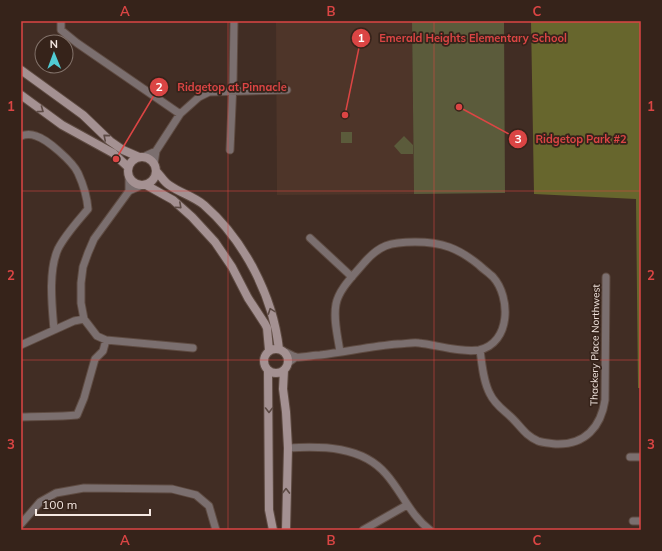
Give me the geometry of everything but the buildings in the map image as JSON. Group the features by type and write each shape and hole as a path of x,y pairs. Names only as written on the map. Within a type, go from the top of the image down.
{"main road":[{"path":"21,70 83,115 123,150 148,158 171,186 203,204 224,224 237,242 257,276 274,318 282,350 288,359 283,389 288,448 286,530"},
{"path":"21,96 62,125 113,153 128,167"},
{"path":"141,157 131,162 128,167 129,178 134,183 143,185 173,200 192,217 215,242 232,267 248,298 265,324 267,328 269,350"},
{"path":"143,185 154,180 156,168"},
{"path":"273,530 269,510 268,371 263,360 264,356 269,350 274,348 282,350"},
{"path":"268,371 276,373 286,367"}],"street":[{"path":"61,21 61,30 77,43 180,114"},
{"path":"230,150 234,21"},
{"path":"156,168 156,151 180,114 199,97 209,92 287,90"},
{"path":"21,136 27,134 37,136 57,149 77,171 87,195 88,208 58,249 52,271 51,292 54,330"},
{"path":"141,157 156,151"},
{"path":"129,178 129,191"},
{"path":"143,185 129,191 94,239 83,267 81,303 84,319 97,336 106,340 193,348"},
{"path":"310,238 352,277"},
{"path":"282,350 296,357 340,352 383,345 416,343 480,350 498,338 502,331 504,310 500,289 493,277 466,255 442,245 430,242 394,243 386,245 379,248 369,257 352,277 341,293 336,304 337,332 340,352"},
{"name":"Thackery Place Northwest","path":"480,350 490,394 498,406 514,419 523,431 540,442 563,444 576,441 587,435 598,424 604,411 606,277"},
{"path":"21,345 74,321 84,319"},
{"path":"21,417 77,415 84,398 95,359 103,351 106,340"},
{"path":"286,367 296,357"},
{"path":"288,448 330,448 351,452 374,463 386,474 417,519 430,530"},
{"path":"630,457 641,457"},
{"path":"21,524 40,502 56,493 84,488 172,489 196,495 209,506 216,530"},
{"path":"363,530 407,505"}],"shaded area":[{"path":"276,21 412,21 414,194 277,195"},
{"path":"531,21 641,21 641,388 638,388 636,199 534,194"}],"green space":[{"path":"412,21 504,21 505,193 414,194"},
{"path":"341,132 352,132 352,143 341,143"},
{"path":"404,136 413,145 413,154 401,154 394,146"}],"place":[{"name":"Ridgetop Park #2","path":"459,107"},
{"name":"Emerald Heights Elementary School","path":"345,115"},
{"name":"Ridgetop at Pinnacle","path":"116,159"}]}
